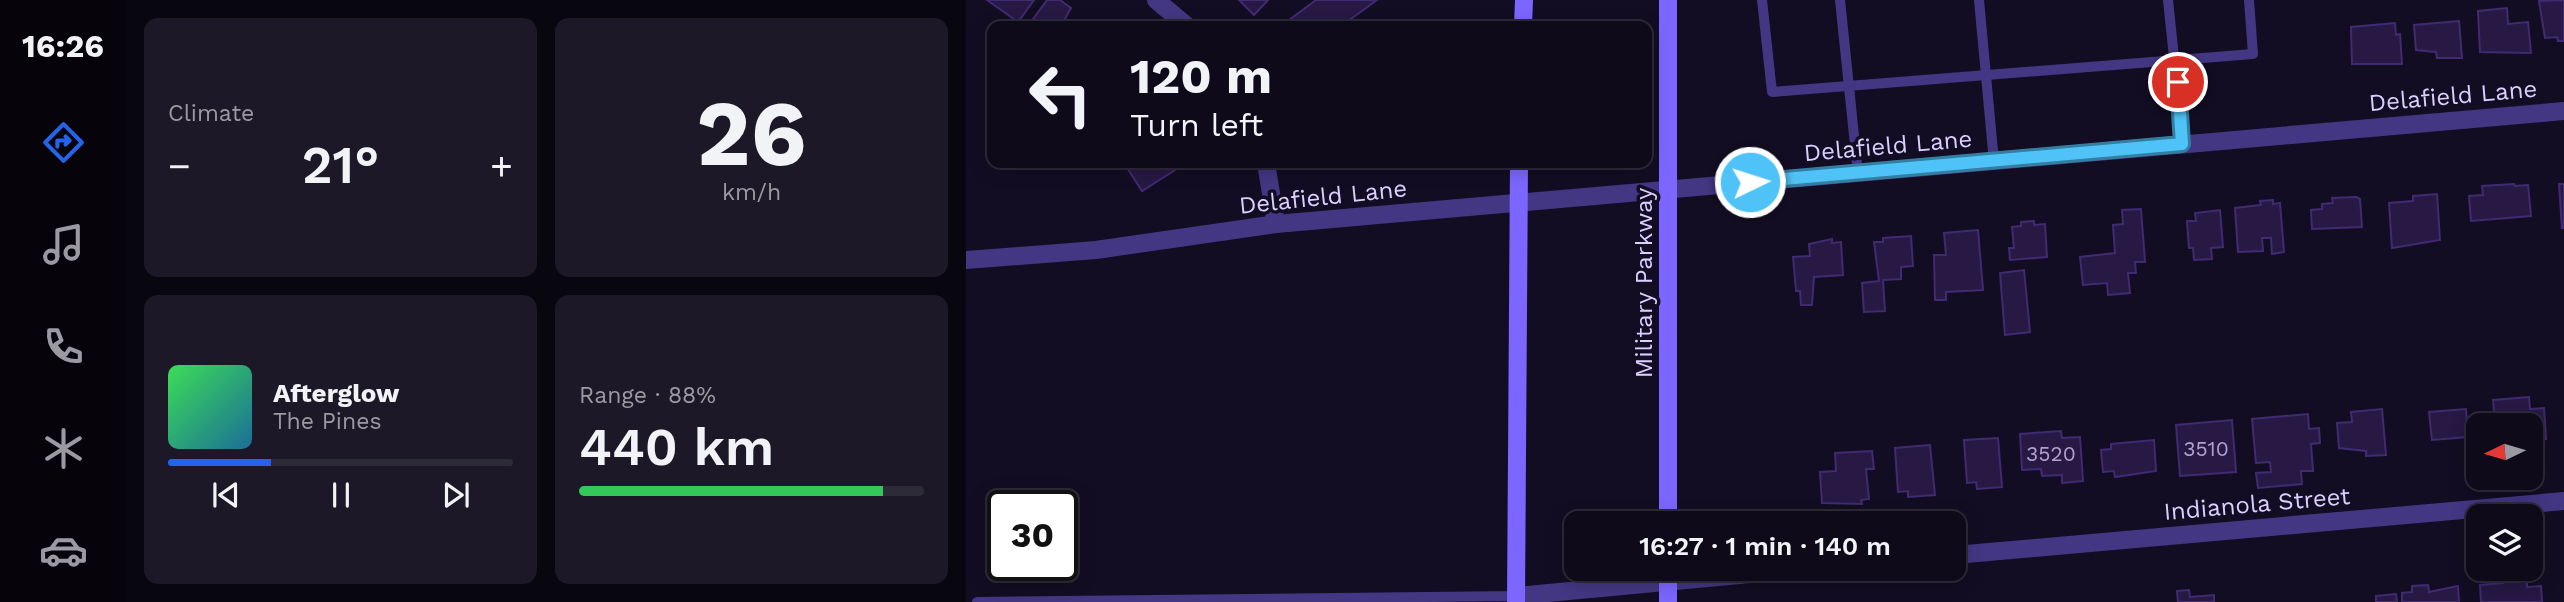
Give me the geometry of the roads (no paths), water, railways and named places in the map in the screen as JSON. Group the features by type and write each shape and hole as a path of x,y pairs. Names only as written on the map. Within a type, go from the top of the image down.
{"main road":[{"path":"1523,21 1524,0"},
{"name":"Military Parkway","path":"1668,0 1668,511"},
{"path":"1516,599 1519,168"},
{"path":"1668,581 1668,602"}],"street":[{"path":"1156,0 1182,21"},
{"name":"Delafield Lane","path":"966,260 1096,250 1276,224 2564,111"},
{"path":"1267,168 1276,224"},
{"name":"Indianola Street","path":"1966,554 2564,501"},
{"path":"1516,599 1630,581"}],"lane":[{"path":"1762,0 1772,92 2253,54 2249,0"},
{"path":"1840,0 1858,174"},
{"path":"1979,0 1994,162"},
{"path":"2168,0 2182,144"},
{"path":"966,591 976,601 1516,599"}]}
